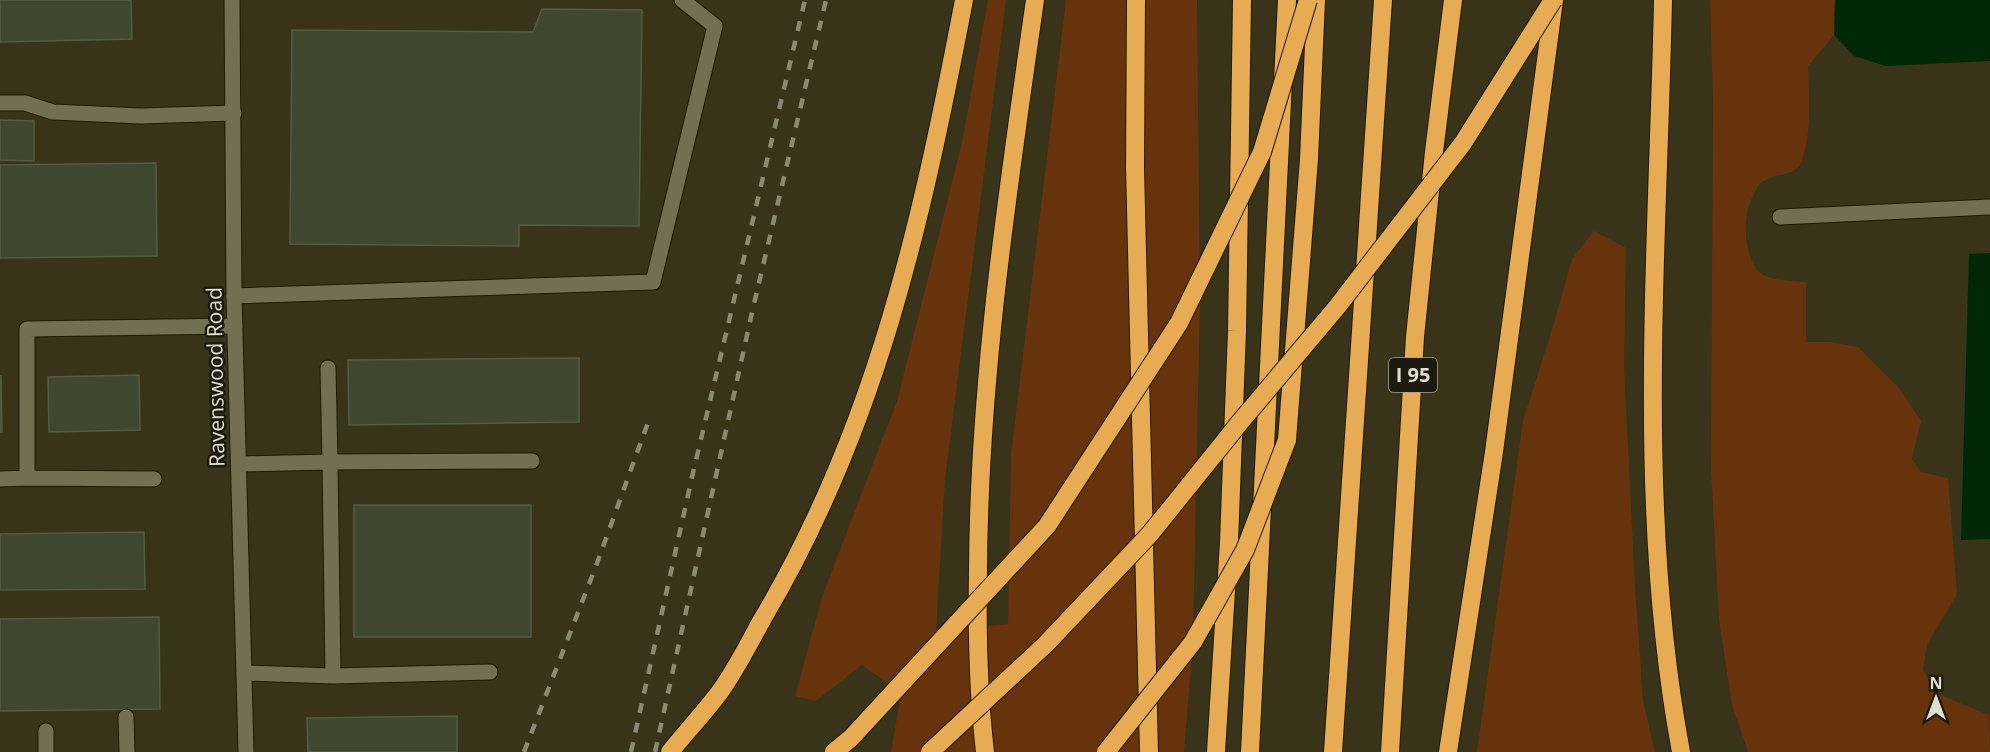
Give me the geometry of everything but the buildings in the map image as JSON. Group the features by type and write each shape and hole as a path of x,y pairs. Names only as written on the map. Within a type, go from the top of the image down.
{"highway":[{"path":"670,752 720,691 792,569 847,450 887,335 928,178 964,0"},
{"path":"985,752 979,643 978,549 983,417 998,272 1035,0"},
{"path":"1136,0 1135,167 1149,752"},
{"path":"1216,752 1229,542 1236,355 1242,0"},
{"path":"1250,752 1287,0"},
{"path":"834,752 851,738 1047,526 1179,323 1263,152 1308,0"},
{"path":"1106,752 1193,642 1245,550 1287,440 1309,159 1316,0"},
{"path":"1333,752 1383,0"},
{"name":"I 95","path":"1390,752 1415,337 1434,152 1453,0"},
{"path":"930,752 1046,644 1150,534 1337,307 1463,143 1553,0"},
{"path":"1448,752 1494,452 1553,0"},
{"path":"1663,0 1654,349 1657,548 1666,657 1681,752"}],"street":[{"name":"Ravenswood Road","path":"232,0 234,296 246,752"},
{"path":"234,296 653,282 715,26 682,0"},
{"path":"0,103 25,103 53,112 141,116 234,113"},
{"path":"1780,217 1990,207"},
{"path":"27,478 27,329 235,326"},
{"path":"328,368 333,676"},
{"path":"239,464 532,461"},
{"path":"0,479 154,478"},
{"path":"245,672 333,676 490,672"},
{"path":"126,717 127,752"},
{"path":"46,731 46,752"}],"shaded area":[{"path":"988,0 1006,0 945,479 936,630 1008,624 1011,454 1066,0 1197,0 1200,301 1193,642 1184,752 891,752 901,693 862,665 816,701 795,696 822,597 897,401 962,142"},
{"path":"1710,0 1835,0 1834,35 1808,66 1809,126 1802,161 1789,173 1765,180 1757,188 1749,204 1747,215 1748,250 1757,270 1765,276 1806,282 1806,342 1830,342 1858,347 1899,388 1921,421 1912,459 1921,472 1948,478 1957,594 1927,645 1923,670 1938,694 1989,715 1990,752 1748,752 1732,705 1719,620 1711,469 1713,101"},
{"path":"1835,0 1990,0 1990,61 1886,66 1854,56 1834,35"},
{"path":"1594,231 1626,248 1624,368 1635,586 1643,701 1655,752 1477,752 1523,421 1572,259"},
{"path":"1990,253 1990,539 1961,540 1969,254"}],"railway":[{"path":"631,752 692,477 805,0"},
{"path":"655,752 753,308 826,0"},
{"path":"524,752 596,566 650,417"}]}
